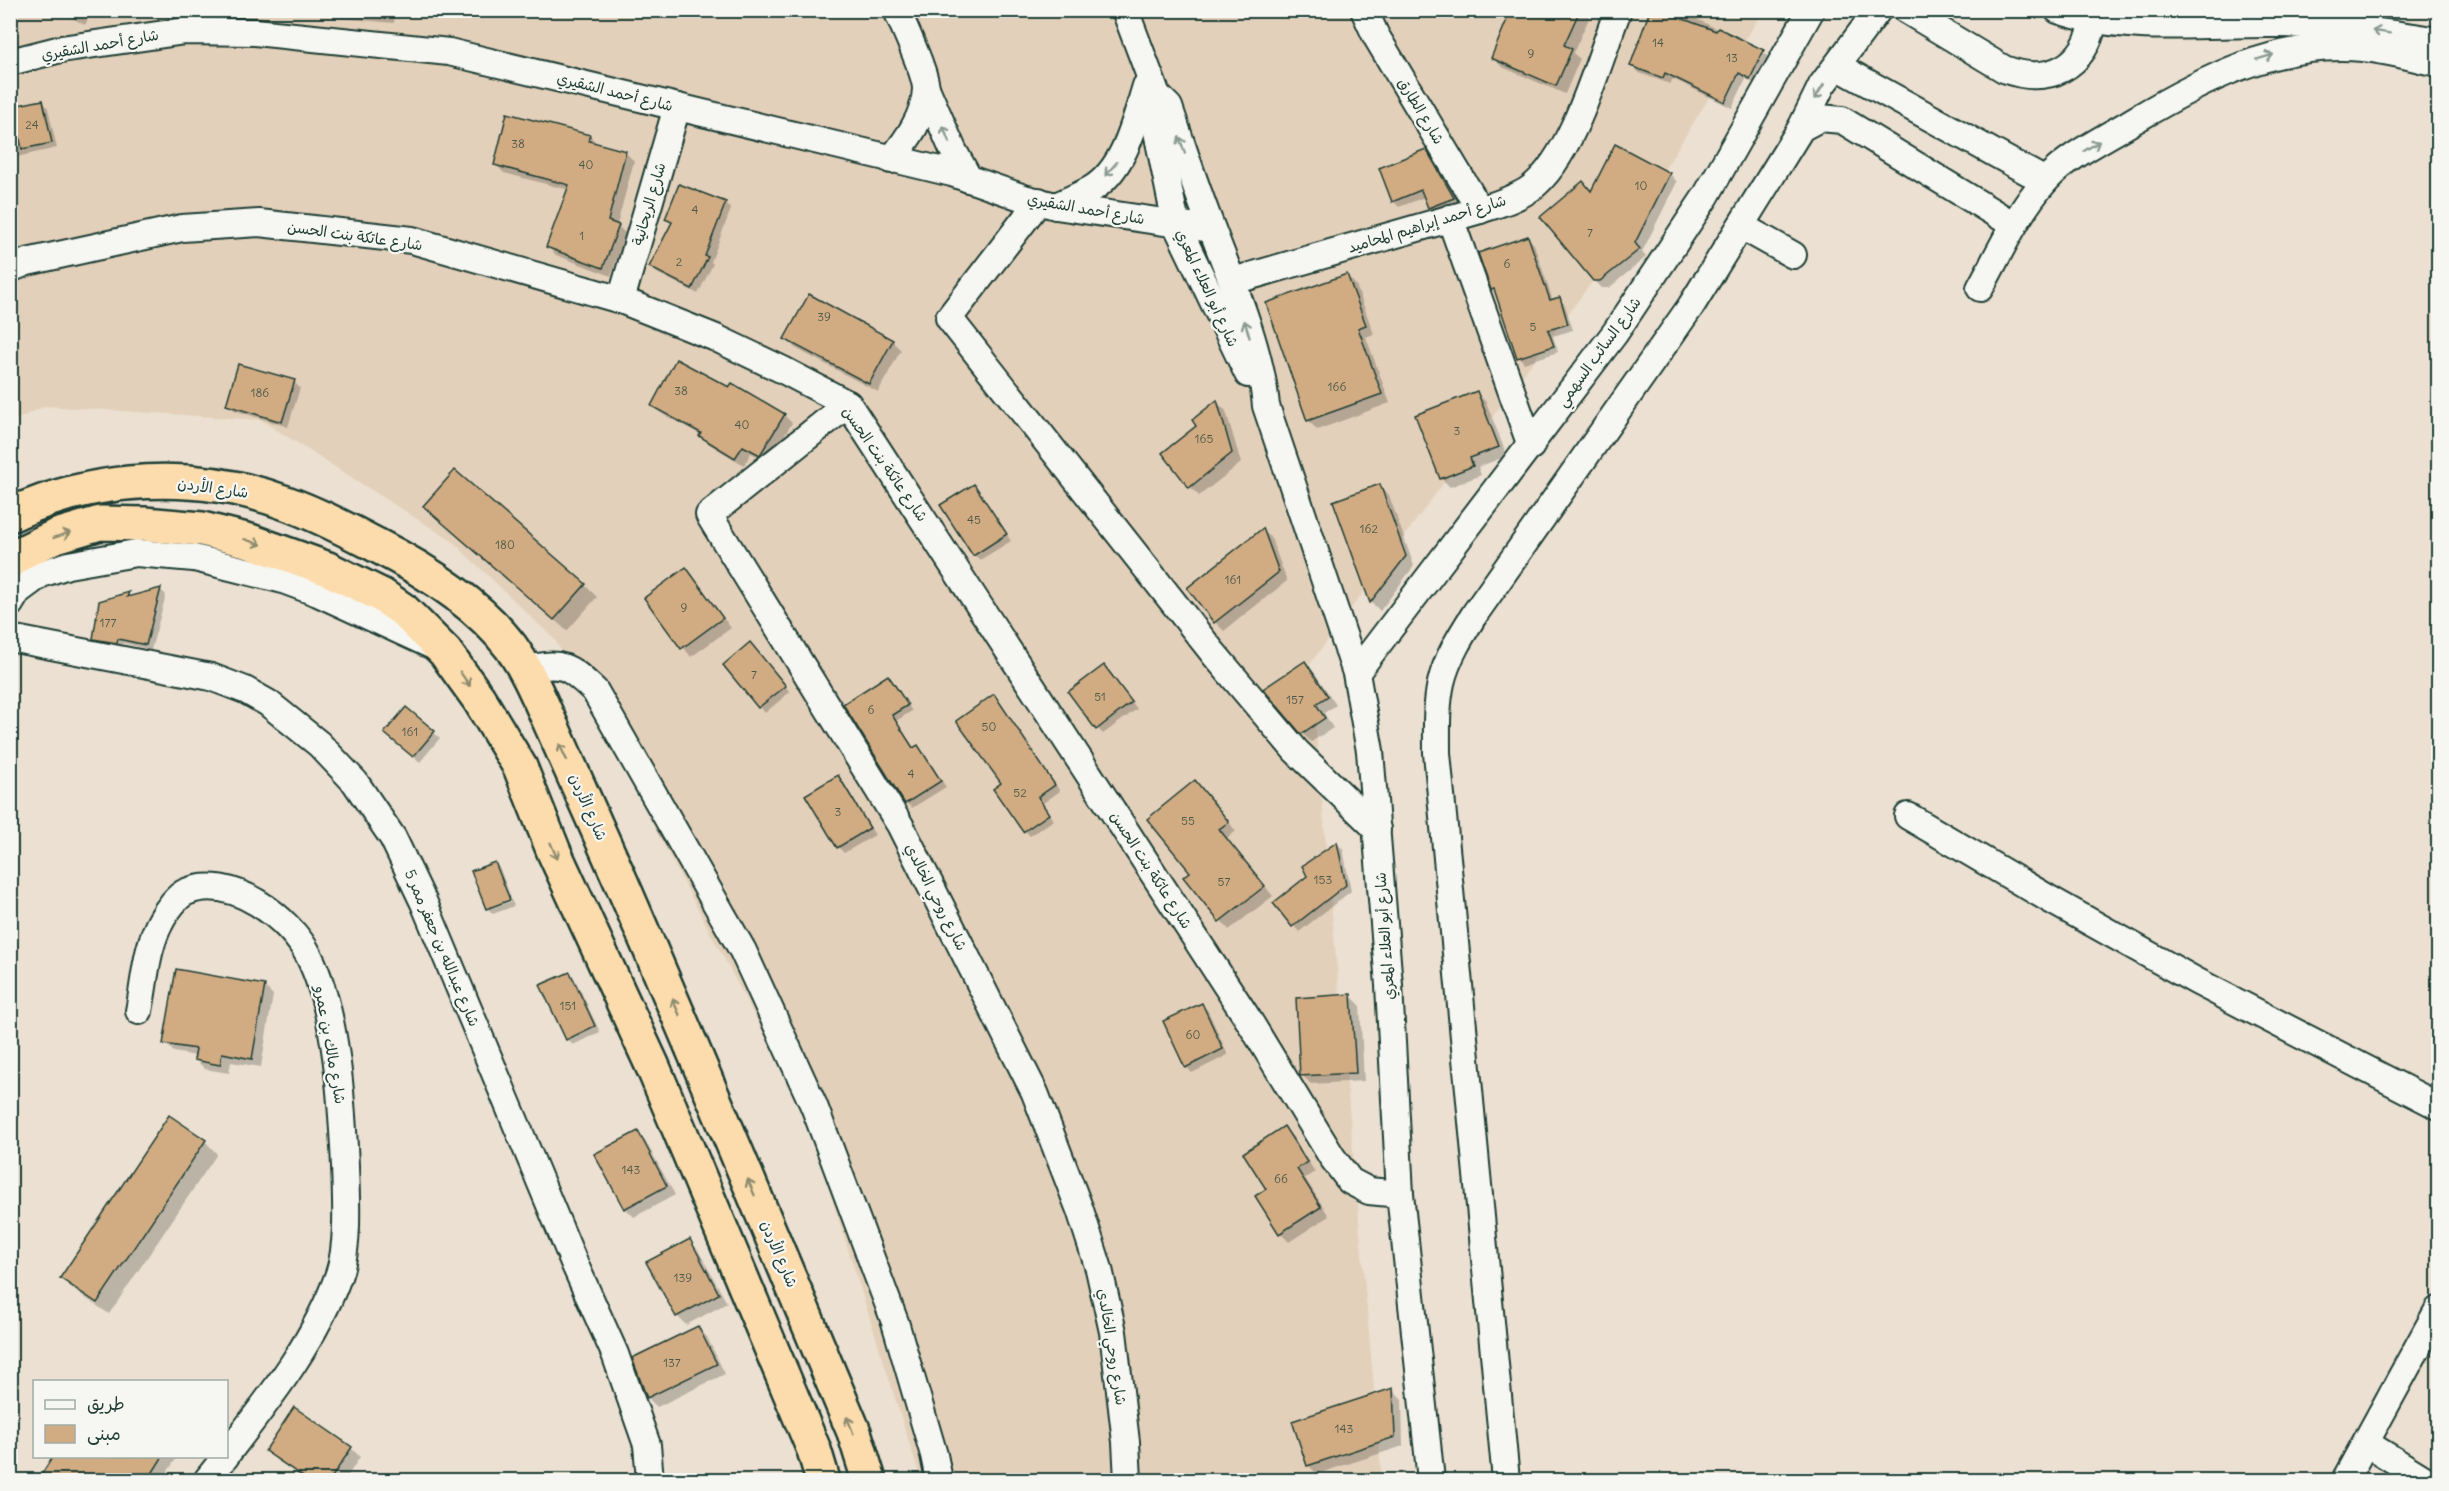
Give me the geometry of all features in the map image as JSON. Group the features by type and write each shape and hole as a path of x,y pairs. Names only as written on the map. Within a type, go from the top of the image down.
{"highway":[{"name":"شارع الأردن","path":"10,515 34,504 74,492 113,484 195,483 243,491 286,503 391,553 435,580 494,627 525,669 588,804 694,1049 854,1432 869,1480"},
{"path":"10,562 56,536 100,523 202,529 250,541 317,565 370,590 403,610 445,652 479,699 520,767 554,852 653,1067 814,1450 823,1480"},
{"path":"653,1067 694,1049"}],"street":[{"path":"897,10 926,88 953,150 969,179"},
{"name":"شارع أبو العلاء المعري","path":"1125,10 1153,86 1169,107 1211,229 1233,281 1264,384 1266,406 1356,673 1370,751 1389,985 1400,1194 1431,1480"},
{"name":"شارع الطارق","path":"1364,10 1376,36 1480,210"},
{"name":"شارع أحمد إبراهيم المحاميد","path":"1233,281 1480,210 1516,197 1531,188 1546,175 1560,156 1618,10"},
{"name":"شارع السائب السهمي","path":"1356,673 1615,333 1706,196 1811,10"},
{"path":"1506,1480 1437,753 1438,701 1441,681 1450,657 1476,612 1691,306 1801,128 1814,99 1878,10"},
{"path":"1906,10 2004,69 2020,75 2038,76 2055,72 2070,64 2083,52 2091,37 2094,20"},
{"path":"2058,10 2094,20 2136,24 2306,25 2365,29 2439,41"},
{"name":"شارع أحمد الشقيري","path":"10,62 61,49 185,31 255,32 449,52 969,179 1047,204 1211,229"},
{"path":"1980,288 2014,225 2045,181 2072,159 2170,100 2225,72 2281,52 2308,48 2364,48 2439,63"},
{"path":"1837,66 2045,181"},
{"path":"1153,86 1116,165 1092,189 1047,204 949,318 1222,663 1296,751 1377,829"},
{"name":"شارع أبو العلاء المعري","path":"1153,86 1153,112 1176,224 1253,386 1266,406"},
{"path":"891,160 914,127 922,109 926,88"},
{"name":"شارع الريحانية","path":"621,300 677,107"},
{"path":"1801,128 1820,117 1842,120 2014,225"},
{"path":"1450,218 1530,446"},
{"name":"شارع عاتكة بنت الحسن","path":"10,269 27,262 182,228 259,223 412,240 621,300 716,338 848,405 1248,1019 1332,1157 1350,1181 1369,1191 1400,1194"},
{"path":"1741,226 1793,255"},
{"name":"شارع روحي الخالدي","path":"848,405 709,515 900,825 1035,1093 1080,1210 1099,1269 1113,1332 1126,1442 1128,1480"},
{"path":"10,604 18,591 41,574 68,564 136,553 194,558 283,580 318,593 445,652"},
{"name":"شارع عبدالله بن جعفر ممر 5","path":"10,638 210,677 245,690 268,703 319,744 355,783 393,838 424,903 575,1265 615,1354 647,1445 650,1480"},
{"path":"525,669 554,664 574,672 595,691 743,951 814,1106 895,1322 934,1455 939,1480"},
{"path":"1908,816 2196,981 2439,1106"},
{"name":"شارع مالك بن عمرو","path":"139,1011 152,941 162,918 184,893 205,887 240,894 261,904 278,917 308,954 319,979 327,1014 340,1089 347,1217 339,1273 319,1318 287,1376 228,1453"},
{"path":"2345,1480 2439,1310"},
{"path":"2366,1443 2426,1480"},
{"name":"شارع مالك بن عمرو","path":"207,1480 224,1458"}],"shaded area":[{"path":"11,11 1763,11 1608,260 1310,664 1382,1480 921,1480 803,1107 555,640 452,541 261,420 45,406 11,422"}],"building":[{"path":"1511,10 1580,10 1564,45 1572,49 1556,86 1491,58"},
{"path":"1650,10 1659,10 1716,31 1718,28 1764,50 1750,79 1739,73 1725,102 1665,73 1663,78 1630,66"},
{"path":"43,100 52,143 22,149 13,106"},
{"path":"507,113 590,135 589,141 626,151 608,221 619,225 603,268 546,247 569,185 494,165"},
{"path":"1615,144 1670,173 1635,243 1640,249 1600,281 1593,281 1540,217 1583,181 1591,191"},
{"path":"1426,149 1454,198 1428,208 1421,190 1392,202 1379,168"},
{"path":"679,184 726,202 705,256 708,257 692,289 649,267 672,222 665,219"},
{"path":"1528,236 1550,300 1560,297 1568,324 1548,330 1554,346 1517,358 1494,289 1491,290 1478,253"},
{"path":"1347,274 1366,325 1358,328 1382,394 1307,421 1266,303"},
{"path":"809,294 893,340 869,384 784,339"},
{"path":"676,359 729,387 732,383 785,414 760,455 743,446 735,458 699,436 701,433 651,406"},
{"path":"238,364 295,380 282,422 226,405"},
{"path":"1477,391 1499,447 1470,458 1473,466 1440,479 1415,415"},
{"path":"1217,400 1232,453 1189,488 1162,453 1196,426 1192,420"},
{"path":"455,470 586,584 554,620 423,506"},
{"path":"974,484 1007,534 973,556 940,505"},
{"path":"1380,484 1406,556 1370,603 1333,501"},
{"path":"1263,528 1279,572 1214,623 1187,588"},
{"path":"686,567 723,618 681,649 644,598"},
{"path":"161,588 146,645 118,639 117,643 93,639 99,601 129,592 127,597"},
{"path":"750,642 786,686 758,708 723,665"},
{"path":"1305,661 1328,696 1316,704 1325,718 1301,734 1263,689"},
{"path":"1104,665 1132,702 1096,730 1068,692"},
{"path":"888,675 908,705 892,715 913,748 918,745 941,781 905,804 843,704"},
{"path":"994,694 1055,785 1038,797 1049,814 1023,832 993,789 1001,783 956,721"},
{"path":"406,707 435,731 413,757 384,733"},
{"path":"838,775 870,828 837,848 805,795"},
{"path":"1195,780 1229,822 1219,829 1265,886 1219,922 1183,877 1190,872 1147,819"},
{"path":"1337,842 1346,885 1292,927 1273,903 1307,876 1302,866"},
{"path":"495,862 510,900 486,909 471,871"},
{"path":"176,969 265,985 252,1059 222,1053 220,1065 194,1060 196,1049 163,1044"},
{"path":"570,972 595,1026 566,1040 540,985"},
{"path":"1351,994 1356,1073 1300,1076 1296,998"},
{"path":"1202,1003 1223,1049 1185,1068 1163,1021"},
{"path":"169,1115 206,1140 97,1303 60,1278"},
{"path":"1284,1126 1307,1162 1297,1169 1321,1207 1279,1234 1255,1196 1266,1189 1243,1153"},
{"path":"638,1131 667,1186 624,1209 594,1154"},
{"path":"690,1239 719,1294 676,1317 646,1262"},
{"path":"698,1326 717,1364 647,1398 632,1358"},
{"path":"1393,1388 1395,1437 1307,1466 1292,1421"},
{"path":"294,1407 352,1447 330,1480 308,1480 265,1451"},
{"path":"52,1458 162,1458 148,1480 38,1480"}]}
